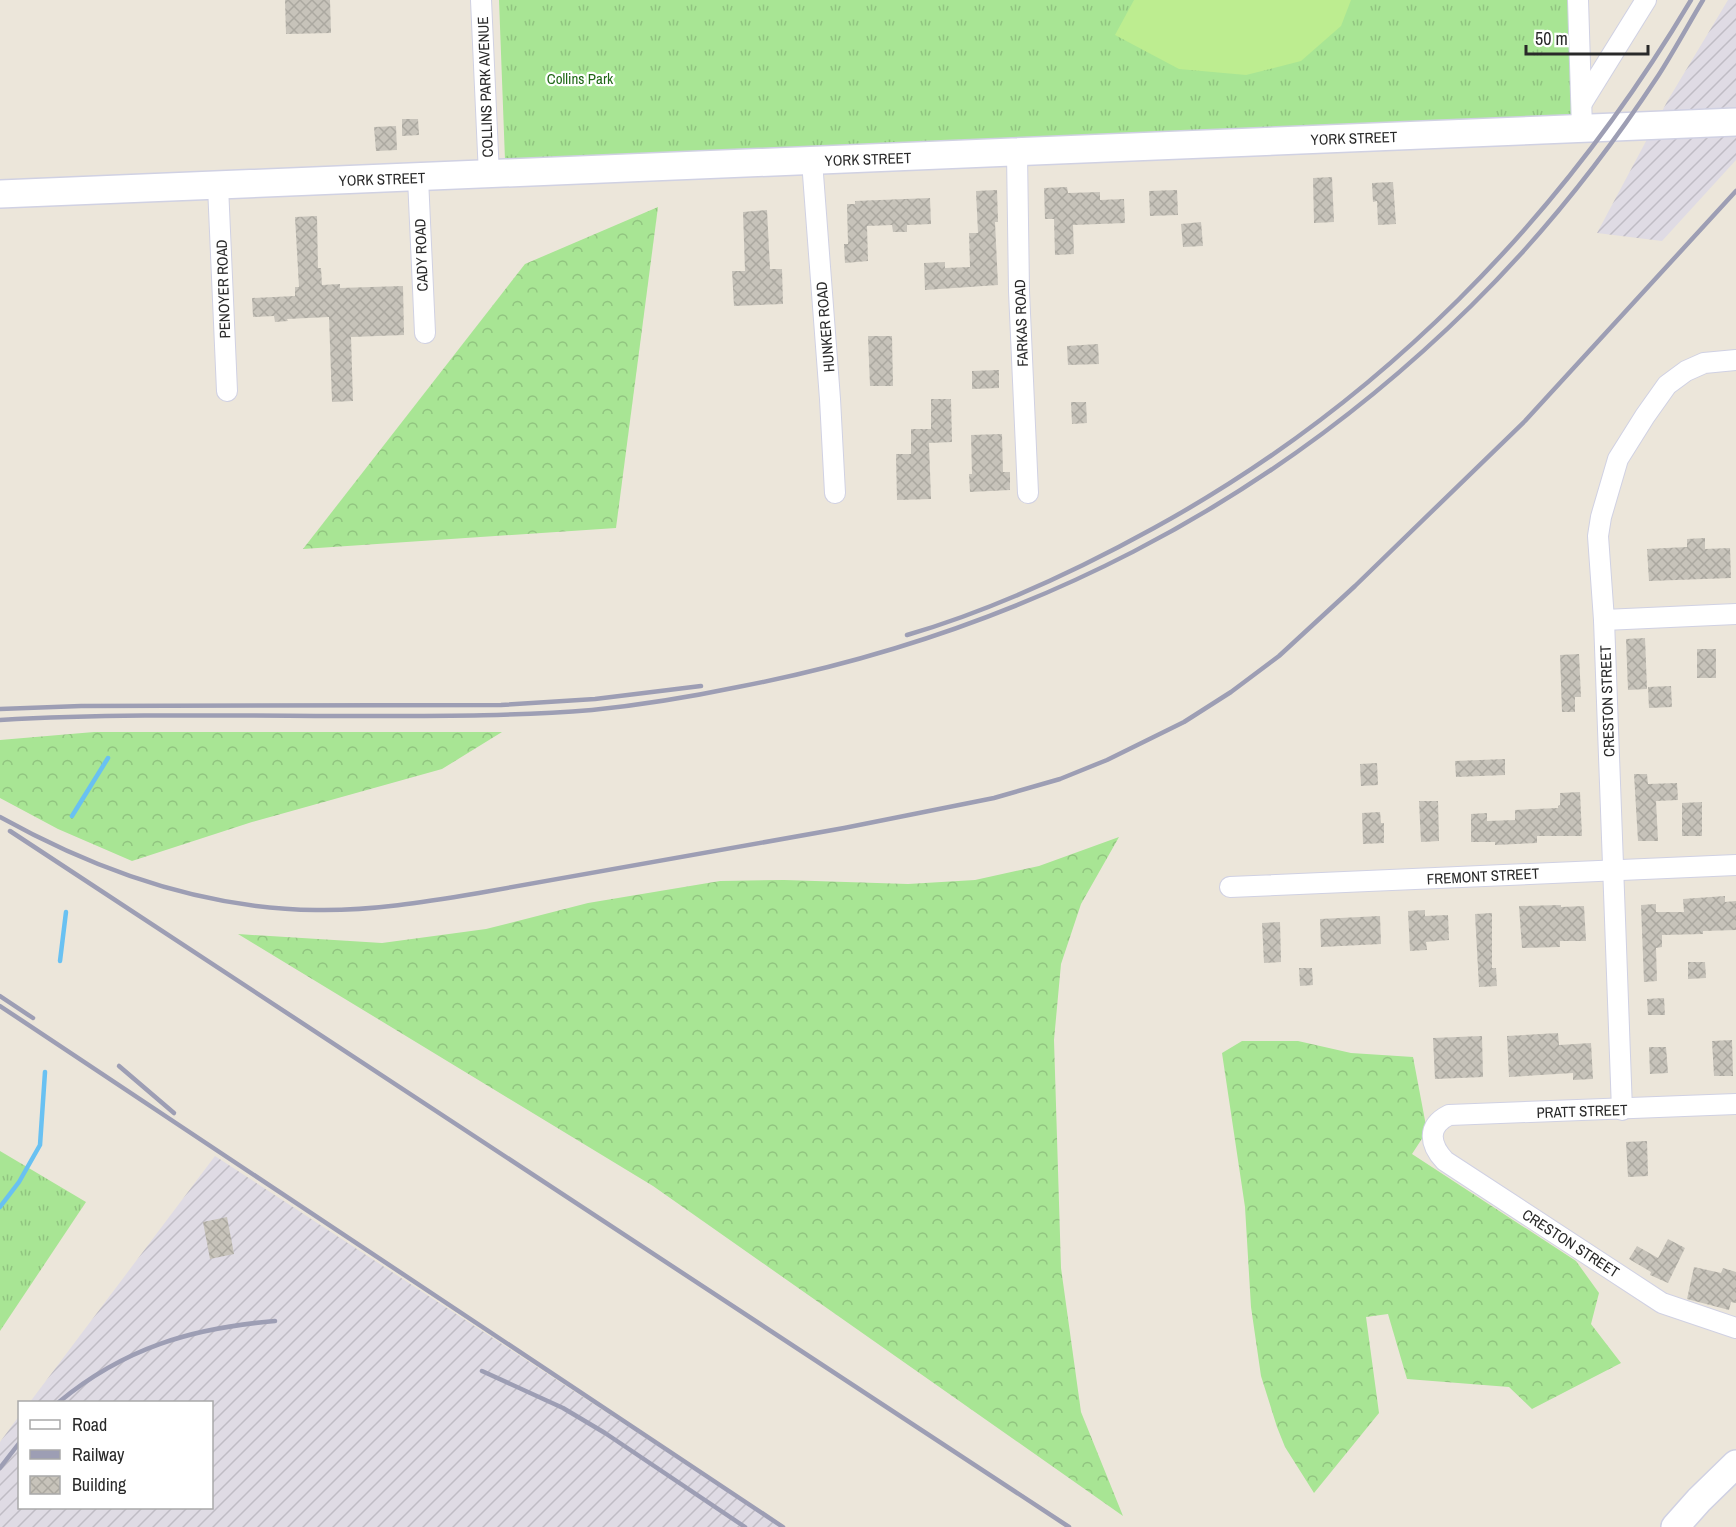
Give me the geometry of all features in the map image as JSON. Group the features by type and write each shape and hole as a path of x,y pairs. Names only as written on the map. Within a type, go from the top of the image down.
{"street":[{"name":"COLLINS PARK AVENUE","path":"481,0 489,175"},
{"path":"1578,0 1582,116"},
{"path":"1582,116 1646,0"},
{"name":"YORK STREET","path":"0,194 1017,153 1582,116 1736,123"},
{"name":"FARKAS ROAD","path":"1017,153 1019,291 1028,493"},
{"name":"HUNKER ROAD","path":"812,161 831,399 835,494"},
{"name":"CADY ROAD","path":"418,178 425,333"},
{"name":"PENOYER ROAD","path":"218,186 227,391"},
{"name":"CRESTON STREET","path":"1622,1110 1604,620 1598,536 1606,496 1618,459 1667,386 1686,371 1704,363 1736,360"},
{"path":"1604,620 1736,614"},
{"name":"FREMONT STREET","path":"1230,887 1736,866"},
{"name":"PRATT STREET","path":"1433,1128 1438,1120 1449,1114 1622,1110 1736,1104"},
{"name":"CRESTON STREET","path":"1433,1128 1434,1144 1438,1154 1445,1161 1662,1303 1736,1328"},
{"path":"1675,1527 1736,1464"}],"shaded area":[{"path":"1728,0 1736,0 1736,160 1662,241 1597,233 1668,100"},
{"path":"215,1156 781,1527 0,1527 0,1442 18,1417 18,1509 213,1509 213,1401 31,1401"}],"green space":[{"name":"Collins Park","path":"499,0 1568,0 1573,117 505,160"},
{"path":"1134,0 1351,0 1341,26 1301,61 1246,75 1179,69 1115,35"},
{"path":"658,207 616,528 303,549 525,264"},
{"path":"94,732 502,732 442,769 252,822 132,861 58,829 0,798 0,740"},
{"path":"1119,837 1081,904 1061,964 1054,1040 1061,1268 1081,1412 1123,1516 653,1186 238,934 382,943 486,929 588,903 720,881 784,880 908,884 975,880 1039,866"},
{"path":"1242,1041 1298,1041 1351,1053 1413,1057 1427,1131 1412,1154 1576,1261 1599,1293 1591,1324 1621,1363 1532,1409 1509,1387 1407,1379 1388,1314 1366,1317 1379,1413 1314,1493 1285,1447 1261,1376 1251,1307 1245,1207 1222,1053"},
{"path":"0,1151 86,1202 0,1331"}],"building":[{"path":"285,0 330,0 331,33 286,34"},
{"path":"402,119 418,119 419,135 402,136"},
{"path":"396,126 397,150 376,151 374,127"},
{"path":"1332,177 1334,222 1314,223 1313,178"},
{"path":"1393,182 1396,224 1378,225 1377,201 1373,202 1372,183"},
{"path":"1067,187 1068,193 1100,192 1100,200 1124,199 1125,223 1073,225 1074,254 1055,255 1054,219 1045,219 1044,188"},
{"path":"997,190 998,222 995,222 998,285 925,290 924,263 945,262 945,268 970,267 969,233 978,233 976,191"},
{"path":"1177,190 1178,215 1150,216 1149,191"},
{"path":"930,198 931,224 907,225 907,232 893,232 892,225 867,226 868,261 845,263 844,244 848,244 847,204 855,204 855,201"},
{"path":"767,210 770,269 782,269 783,304 734,306 732,271 745,271 743,212"},
{"path":"317,216 318,268 321,268 322,285 340,284 340,288 403,286 404,335 351,337 353,401 332,402 329,317 287,319 288,321 275,322 274,316 253,317 252,298 295,296 295,287 299,287 295,217"},
{"path":"1201,222 1203,246 1183,247 1181,224"},
{"path":"868,336 892,336 893,386 870,386"},
{"path":"1098,344 1099,364 1068,365 1067,346"},
{"path":"999,370 999,388 972,389 972,371"},
{"path":"931,399 951,399 952,442 929,443 931,499 897,500 896,454 911,454 911,429 931,429"},
{"path":"1071,402 1086,402 1087,423 1072,424"},
{"path":"1002,434 1003,472 1010,472 1010,490 970,492 971,435"},
{"path":"1705,538 1705,549 1730,548 1731,578 1649,581 1647,549 1687,547 1687,539"},
{"path":"1645,638 1647,689 1628,690 1626,639"},
{"path":"1697,649 1716,649 1716,678 1697,678"},
{"path":"1579,654 1581,697 1575,697 1575,712 1562,712 1560,655"},
{"path":"1671,686 1672,707 1649,708 1648,687"},
{"path":"1505,759 1505,775 1456,777 1455,761"},
{"path":"1377,763 1378,785 1361,786 1360,764"},
{"path":"1634,774 1647,774 1648,784 1677,783 1678,800 1656,801 1658,841 1638,841"},
{"path":"1580,792 1582,836 1537,836 1537,843 1495,845 1495,842 1471,842 1471,814 1487,813 1487,821 1515,820 1515,810 1558,808 1560,793"},
{"path":"1419,801 1438,801 1439,841 1421,842"},
{"path":"1702,802 1702,836 1682,836 1682,803"},
{"path":"1380,812 1381,823 1384,823 1384,843 1363,844 1362,813"},
{"path":"1725,896 1725,902 1736,901 1736,930 1662,935 1662,947 1656,948 1657,981 1644,982 1641,905 1656,904 1656,912 1684,912 1683,899"},
{"path":"1561,905 1561,907 1584,906 1586,941 1560,941 1560,947 1522,948 1519,906"},
{"path":"1425,910 1425,916 1448,915 1449,940 1426,942 1427,950 1410,951 1408,911"},
{"path":"1492,913 1492,968 1496,968 1497,986 1479,987 1475,914"},
{"path":"1380,916 1381,944 1321,947 1320,919"},
{"path":"1280,922 1281,962 1264,963 1262,923"},
{"path":"1688,962 1705,962 1706,978 1688,979"},
{"path":"1299,968 1312,968 1313,985 1300,986"},
{"path":"1664,998 1665,1015 1648,1015 1647,999"},
{"path":"1558,1033 1559,1045 1591,1043 1593,1079 1573,1080 1573,1073 1509,1077 1507,1036"},
{"path":"1482,1036 1483,1077 1435,1079 1433,1038"},
{"path":"1732,1040 1733,1076 1714,1076 1712,1041"},
{"path":"1649,1047 1666,1047 1668,1073 1650,1074"},
{"path":"1647,1141 1648,1176 1628,1177 1626,1142"},
{"path":"227,1217 234,1254 210,1259 203,1222"},
{"path":"1668,1239 1685,1248 1668,1283 1650,1275 1651,1272 1629,1259 1637,1246 1658,1258"},
{"path":"1694,1267 1721,1273 1723,1268 1736,1272 1736,1303 1731,1302 1729,1310 1687,1299"}],"waterway":[{"path":"72,816 108,758"},
{"path":"60,961 66,912"},
{"path":"0,1207 19,1182 40,1145 45,1072"}],"railway":[{"path":"907,635 971,614 1095,559 1154,528 1237,479 1315,424 1389,364 1458,300 1523,231 1584,158 1640,81 1691,0"},
{"path":"0,720 141,716 484,715 610,708 720,691 842,663 942,633 1040,596 1133,552 1224,501 1310,443 1392,378 1471,306 1547,225 1594,167 1637,107 1664,67 1703,0"},
{"path":"0,817 75,854 152,883 233,903 274,908 337,910 398,905 459,896 844,828 994,798 1060,779 1107,760 1184,722 1231,692 1279,656 1355,586 1525,421 1736,191"},
{"path":"0,709 81,706 501,705 595,699 701,686"},
{"path":"10,831 1069,1527"},
{"path":"0,996 33,1018"},
{"path":"0,1006 783,1527"},
{"path":"119,1066 174,1113"},
{"path":"60,1401 108,1368 134,1354 160,1344 215,1329 275,1321"},
{"path":"482,1371 563,1408 605,1433 745,1527"},
{"path":"0,1468 18,1445"}]}
